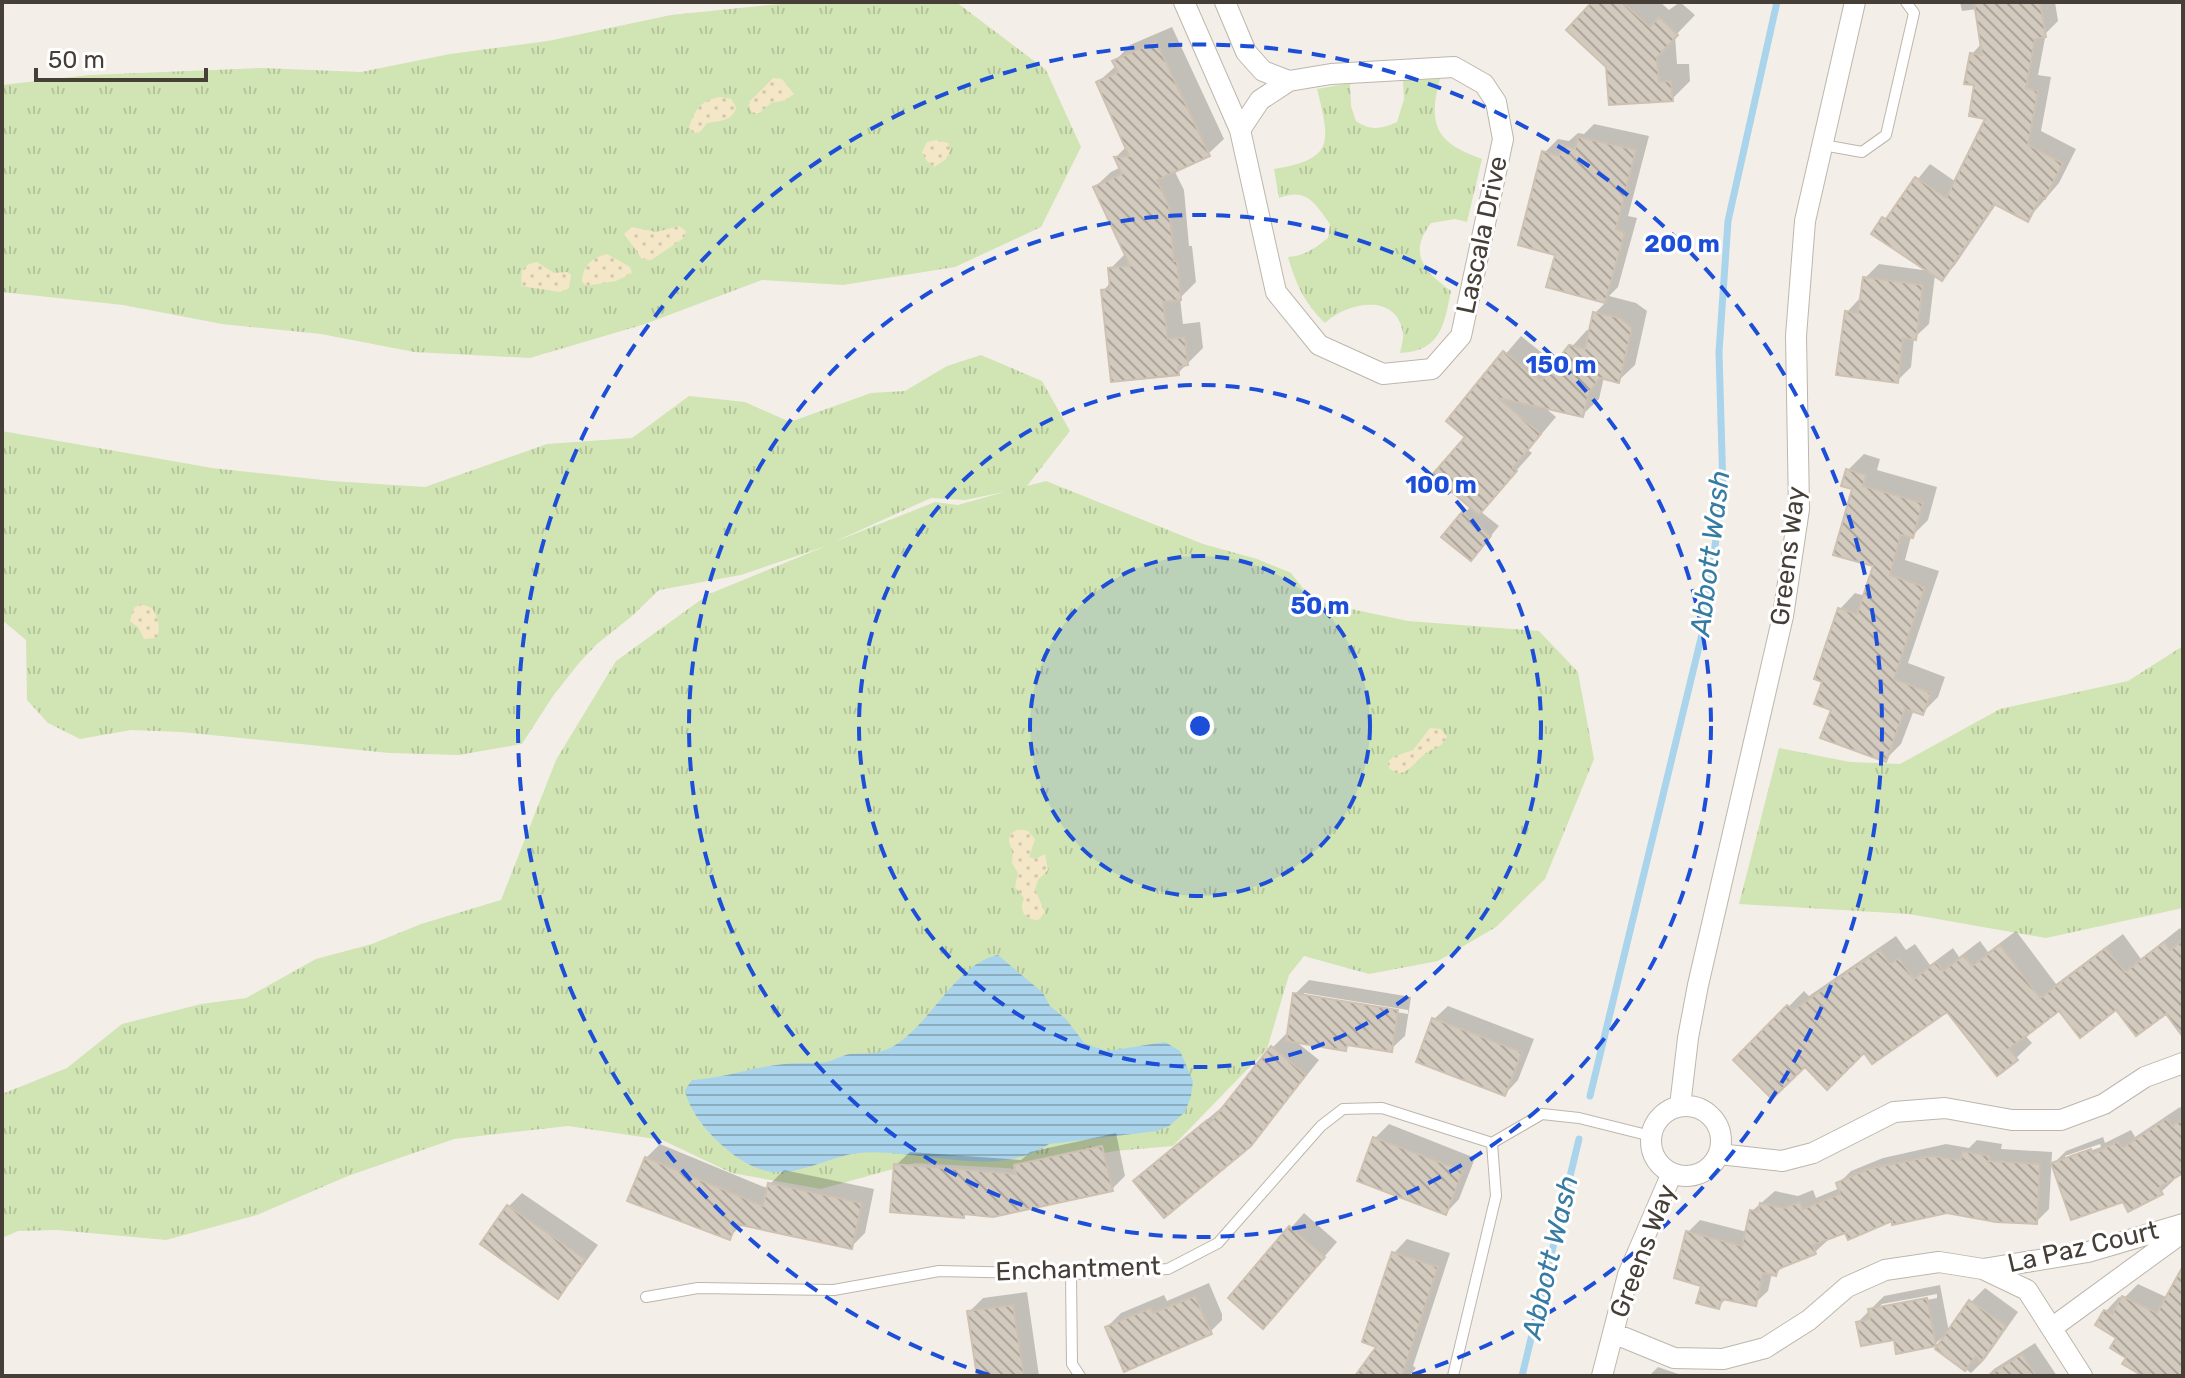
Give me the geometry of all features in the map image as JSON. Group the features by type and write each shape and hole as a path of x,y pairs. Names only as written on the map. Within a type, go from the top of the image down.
{"street":[{"name":"Lascala Drive","path":"1184,2 1240,130 1276,292 1319,345 1383,374 1432,369 1461,336 1503,139 1496,102 1484,84 1454,67 1331,74 1289,81 1260,100 1240,130"},
{"path":"1225,2 1246,52 1263,71 1289,81"},
{"name":"Greens Way","path":"1680,1106 1698,985 1783,616 1799,509 1796,336 1805,221 1855,2"},
{"path":"1719,1154 1782,1161 1813,1153 1894,1112 1945,1108 2012,1120 2061,1120 2104,1104 2145,1077 2183,1063"},
{"path":"1680,1106 1701,1109 1717,1123 1721,1133 1719,1154 1705,1171 1683,1176 1672,1173 1656,1158 1651,1136 1661,1116 1680,1106"},
{"name":"Greens Way","path":"1602,1376 1628,1275 1672,1173"},
{"name":"La Paz Court","path":"1983,1269 2088,1252 2183,1224"},
{"name":"La Paz Court","path":"2053,1327 2183,1232"},
{"path":"1613,1333 1674,1358 1723,1359 1765,1348 1809,1320 1847,1287 1885,1270 1939,1262 1983,1269 2027,1290 2082,1376"}],"lane":[{"path":"1823,145 1862,152 1886,135 1914,13 1906,2"},
{"name":"Enchantment","path":"646,1297 698,1288 834,1290 939,1271 1071,1274 1168,1269 1218,1243 1321,1126 1343,1109 1382,1108 1492,1143"},
{"path":"1453,1376 1496,1196 1492,1143 1542,1114 1579,1118 1651,1136"},
{"path":"1071,1274 1072,1364 1080,1376"}],"green space":[{"path":"799,2 956,2 1046,70 1081,147 1041,227 955,267 843,285 762,280 645,324 530,358 414,352 321,334 222,324 123,305 2,292 2,85 89,75 263,68 361,72 450,54 548,41 671,15"},
{"path":"1440,79 1435,109 1439,131 1455,146 1482,159 1467,222 1455,219 1431,223 1420,244 1422,262 1451,291 1443,325 1424,347 1400,353 1403,333 1399,320 1391,311 1381,306 1358,306 1325,323 1306,301 1288,257 1305,253 1328,238 1330,224 1309,199 1296,194 1279,198 1274,169 1308,160 1323,145 1324,122 1317,89 1350,83 1351,106 1356,121 1376,128 1397,122 1404,99 1403,80"},
{"path":"981,355 1042,381 1070,431 1027,486 1046,481 1203,544 1257,559 1291,573 1313,601 1408,621 1539,631 1578,672 1594,759 1545,879 1496,927 1438,961 1369,974 1304,956 1289,975 1267,1049 1173,1146 1115,1151 1023,1169 915,1163 821,1189 732,1173 662,1140 568,1126 454,1139 348,1176 257,1215 166,1240 57,1230 18,1231 2,1238 2,1094 67,1068 122,1024 201,1004 246,998 316,959 372,944 421,924 501,900 556,760 616,661 709,594 826,546 741,575 659,590 579,663 522,744 459,755 389,753 181,732 131,730 80,739 48,723 27,700 26,640 2,620 2,431 212,468 425,487 547,444 632,438 689,396 745,402 790,422 871,393 905,391 947,366","holes":["1004,492 958,505 935,502 834,542 931,498 965,500"]},
{"path":"2183,646 2183,908 2046,938 1909,914 1739,904 1779,748 1850,762 1900,764 2000,709 2128,681"}],"sand":[{"path":"773,78 782,79 794,94 786,100 771,103 758,114 752,112 750,101"},
{"path":"722,97 731,99 736,107 732,115 725,120 707,123 700,132 693,133 689,127 697,110 709,100"},
{"path":"937,140 948,143 951,149 946,159 934,167 922,152 927,142"},
{"path":"679,226 686,231 684,238 651,260 642,259 624,234 632,227 656,232"},
{"path":"607,254 630,267 632,273 616,281 586,286 582,281 586,266"},
{"path":"537,262 554,273 567,272 571,275 569,288 560,292 521,286 522,270"},
{"path":"141,604 152,608 156,615 159,626 157,638 144,639 138,627 130,621 134,608"},
{"path":"1430,728 1441,729 1447,737 1441,745 1402,773 1397,774 1389,768 1388,762 1393,757 1413,750"},
{"path":"1019,829 1028,831 1035,839 1029,857 1035,859 1045,854 1048,870 1038,880 1035,889 1045,913 1038,920 1024,914 1024,898 1015,887 1018,873 1012,863 1013,851 1009,841 1010,835"}],"water":[{"path":"998,955 1043,993 1050,1006 1066,1019 1085,1044 1108,1051 1165,1042 1180,1051 1193,1081 1185,1112 1169,1126 1157,1131 1049,1144 1028,1155 1005,1160 981,1162 881,1152 858,1153 799,1170 775,1172 751,1165 726,1149 704,1126 689,1102 685,1090 692,1080 772,1065 827,1062 847,1055 887,1050 919,1025 969,970 983,960"}],"building":[{"path":"1592,2 1622,2 1650,27 1659,17 1678,35 1657,57 1659,82 1671,81 1673,101 1609,105 1606,67 1566,30"},
{"path":"1974,2 2040,2 2046,37 2035,39 2026,88 2038,91 2028,145 2063,163 2045,199 2041,196 2028,222 1994,204 1942,281 1871,234 1882,217 1886,219 1915,177 1946,198 1985,119 1969,116 1974,85 1964,84 1970,53 1982,55"},
{"path":"1156,41 1210,156 1157,180 1169,206 1181,300 1163,302 1168,339 1185,337 1188,365 1178,367 1179,375 1111,382 1101,290 1110,289 1108,268 1130,266 1093,187 1122,174 1114,157 1129,156 1096,82 1118,72 1112,61"},
{"path":"1578,137 1636,150 1616,229 1625,232 1605,303 1546,287 1555,255 1518,245 1542,151 1559,156 1562,145 1575,149"},
{"path":"1863,277 1923,285 1916,340 1903,338 1898,383 1836,375 1845,311 1858,313"},
{"path":"1593,312 1620,318 1632,328 1619,383 1600,378 1589,393 1583,417 1498,398 1541,434 1513,468 1517,471 1479,515 1432,475 1465,437 1446,421 1503,351 1541,381 1569,345 1585,349"},
{"path":"1846,469 1866,475 1863,486 1923,503 1913,538 1901,535 1890,575 1925,587 1894,679 1931,693 1923,715 1905,709 1886,762 1820,738 1831,710 1814,704 1822,682 1814,679 1838,608 1857,614 1873,566 1833,555 1852,489 1841,486"},
{"path":"1462,512 1491,536 1471,561 1441,537"},
{"path":"2183,940 2183,1037 2166,1014 2136,1036 2116,1010 2080,1038 2059,1011 2009,1049 2018,1060 1997,1076 1947,1012 1872,1064 1864,1053 1827,1090 1805,1067 1772,1099 1733,1060 1787,1005 1793,1010 1880,950 1890,964 1899,958 1914,979 1936,962 1943,971 1964,955 1972,966 2000,945 2040,998 2106,948 2125,972 2164,942 2170,950"},
{"path":"1293,993 1398,1010 1392,1052 1347,1045 1346,1051 1286,1041"},
{"path":"1432,1018 1522,1052 1505,1096 1416,1062"},
{"path":"1271,1046 1306,1075 1251,1146 1164,1218 1133,1181 1207,1120 1210,1123"},
{"path":"2167,1118 2172,1126 2183,1119 2183,1173 2159,1188 2163,1194 2128,1212 2123,1202 2071,1220 2051,1163 2091,1149 2093,1154 2118,1141 2122,1148"},
{"path":"1373,1137 1463,1171 1446,1215 1357,1181"},
{"path":"1102,1146 1113,1191 993,1217 964,1214 964,1218 890,1212 894,1164 1016,1174 1014,1165"},
{"path":"1962,1151 1990,1156 1989,1161 2040,1164 2037,1224 1996,1222 1947,1213 1892,1225 1892,1221 1848,1240 1845,1233 1813,1245 1816,1254 1778,1269 1776,1276 1763,1273 1756,1306 1722,1299 1719,1309 1696,1303 1701,1286 1674,1278 1686,1231 1742,1246 1750,1210 1758,1212 1760,1203 1784,1208 1800,1202 1803,1209 1840,1194 1836,1183 1868,1169 1932,1156 1961,1160"},
{"path":"645,1157 763,1206 768,1183 862,1203 852,1249 736,1224 730,1240 627,1201"},
{"path":"507,1205 585,1259 558,1299 480,1244"},
{"path":"1289,1226 1325,1257 1263,1329 1228,1298"},
{"path":"1392,1252 1438,1267 1402,1376 1355,1376 1376,1347 1362,1342"},
{"path":"2183,1266 2183,1376 2143,1376 2122,1364 2126,1358 2110,1348 2116,1338 2095,1325 2104,1310 2112,1314 2122,1296 2157,1313"},
{"path":"1195,1296 1212,1334 1124,1372 1105,1327 1150,1308 1153,1313"},
{"path":"1927,1298 1936,1346 1896,1354 1894,1340 1861,1346 1856,1322 1870,1319 1868,1309"},
{"path":"1969,1300 2006,1326 1980,1363 1976,1356 1965,1371 1935,1349"},
{"path":"1013,1305 1024,1376 977,1376 967,1311"},
{"path":"2022,1354 2036,1376 1988,1376"}],"waterway":[{"name":"Abbott Wash","path":"1590,1096 1703,630 1723,490 1719,352 1728,221 1777,2"},
{"name":"Abbott Wash","path":"1522,1376 1579,1139"}]}
